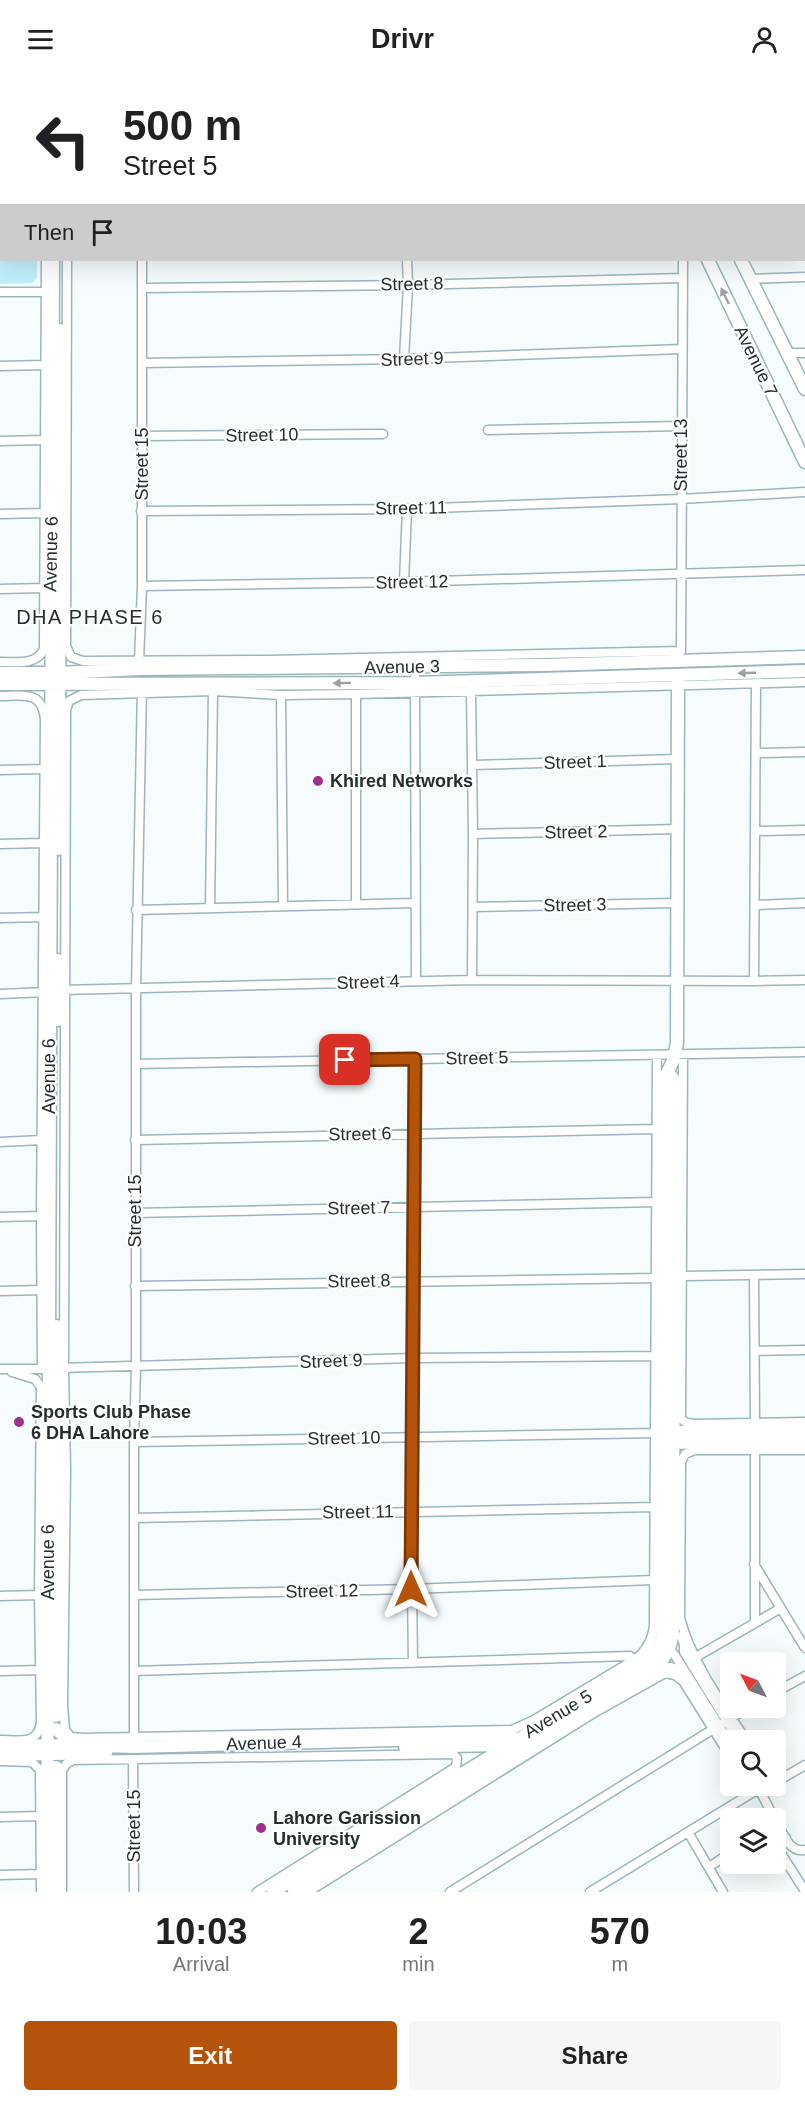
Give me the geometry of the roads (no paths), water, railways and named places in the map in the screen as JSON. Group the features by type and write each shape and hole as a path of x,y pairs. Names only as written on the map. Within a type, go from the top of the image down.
{"main road":[{"name":"Avenue 6","path":"53,261 56,633"},
{"name":"Avenue 6","path":"56,1892 52,1777 53,991 61,261"},
{"name":"Avenue 7","path":"708,261 805,462"},
{"name":"Avenue 7","path":"741,261 805,389"},
{"path":"8,671 41,663 55,650 71,663 92,670"},
{"name":"Avenue 3","path":"55,678 92,670 139,664 415,667 805,657"},
{"name":"Avenue 3","path":"0,684 8,671 142,689 414,688 678,681 805,671"},
{"path":"8,671 38,692 55,714 68,693 92,684"},
{"path":"666,1643 673,1619 659,1356 663,1081 678,1055 678,681"},
{"path":"666,1643 665,1437 677,1414 679,1261 674,1080 669,1073"},
{"path":"665,1437 694,1428 805,1430"},
{"path":"665,1437 805,1440"},
{"name":"Avenue 5","path":"294,1892 519,1744 655,1668 666,1643"},
{"name":"Avenue 5","path":"587,1704 666,1643"},
{"path":"52,1722 79,1749 62,1762 52,1777 27,1754 52,1722"},
{"name":"Avenue 4","path":"0,1755 52,1750 134,1747 508,1737 519,1744"},
{"name":"Avenue 4","path":"0,1746 27,1754"},
{"name":"Avenue 4","path":"79,1749 501,1746 507,1752"},
{"name":"Avenue 5","path":"273,1892 507,1752"},
{"name":"Avenue 6","path":"47,1892 52,1777"}],"street":[{"path":"46,261 45,588 56,633 69,654 79,660 139,664"},
{"path":"8,671 36,660 56,633 67,261"},
{"name":"Street 15","path":"139,664 142,586 142,261"},
{"path":"404,360 407,261"},
{"name":"Street 13","path":"139,664 681,651 683,261"},
{"path":"749,279 805,277"},
{"name":"Street 8","path":"142,288 408,285 683,278"},
{"path":"0,292 46,292"},
{"name":"Street 9","path":"142,363 404,360 682,349"},
{"path":"788,353 805,353"},
{"path":"0,366 45,365"},
{"path":"488,430 681,426"},
{"name":"Street 10","path":"142,436 383,434"},
{"path":"0,441 44,440"},
{"name":"Street 11","path":"141,511 407,509 805,492"},
{"path":"404,582 407,509"},
{"path":"0,514 44,513"},
{"name":"Street 12","path":"142,586 404,582 805,570"},
{"path":"0,589 45,588"},
{"path":"415,667 416,981"},
{"path":"53,1368 42,1290 42,1140 53,991 43,917 43,769 55,714 69,701 77,695 142,689 282,695 356,694 414,688 471,691 678,681 756,685 805,682"},
{"path":"754,981 756,685"},
{"name":"Street 15","path":"134,1737 136,910 142,689"},
{"path":"471,691 474,834 472,980"},
{"path":"210,908 213,692"},
{"path":"356,694 356,904"},
{"path":"282,695 283,906"},
{"path":"0,696 31,696 55,714"},
{"path":"756,753 805,752"},
{"name":"Street 1","path":"472,765 677,759"},
{"path":"0,770 43,769"},
{"name":"Street 2","path":"474,834 678,829"},
{"path":"756,831 805,830"},
{"path":"0,844 43,843"},
{"path":"136,910 415,903"},
{"name":"Street 3","path":"473,907 677,903"},
{"path":"755,905 805,903"},
{"path":"0,918 43,917"},
{"path":"678,980 805,980"},
{"name":"Street 4","path":"0,994 416,981 678,980"},
{"path":"805,1052 678,1055 679,1261 683,1276 677,1414 683,1422 694,1428 805,1422"},
{"path":"657,1055 656,1278 659,1356"},
{"name":"Street 5","path":"136,1064 678,1055"},
{"path":"413,1663 411,1511 415,1059"},
{"name":"Street 6","path":"135,1140 656,1129"},
{"path":"0,1142 42,1140"},
{"name":"Street 7","path":"135,1213 656,1202"},
{"path":"0,1217 41,1216"},
{"path":"683,1276 805,1274"},
{"path":"754,1275 755,1423"},
{"name":"Street 8","path":"135,1286 656,1278"},
{"path":"0,1291 42,1290"},
{"path":"755,1351 805,1350"},
{"name":"Street 9","path":"2,1369 413,1358 659,1356"},
{"path":"0,1740 27,1740 35,1737 52,1722 40,1671 41,1387 35,1379 2,1369"},
{"name":"Street 10","path":"134,1442 412,1437 665,1437"},
{"path":"79,1749 134,1737 512,1730 534,1720 634,1660 649,1646 653,1634 655,1507 665,1437"},
{"path":"755,1450 755,1622"},
{"path":"689,1656 679,1610 682,1457 690,1451 805,1450"},
{"name":"Street 11","path":"134,1518 655,1507"},
{"path":"754,1564 805,1648"},
{"name":"Street 12","path":"134,1595 654,1581"},
{"path":"0,1596 39,1595"},
{"path":"689,1656 781,1608"},
{"path":"673,1619 725,1730"},
{"path":"666,1643 689,1656"},
{"path":"666,1643 722,1723 732,1730"},
{"path":"134,1671 630,1656 634,1660"},
{"path":"655,1668 671,1667 685,1672"},
{"path":"0,1671 40,1671"},
{"path":"308,1892 659,1675 670,1673 678,1677 729,1730"},
{"path":"786,1686 805,1676"},
{"path":"450,1892 730,1718"},
{"path":"722,1723 724,1730"},
{"path":"79,1749 133,1759 453,1754 457,1758 456,1767 257,1892"},
{"path":"0,1761 27,1754"},
{"name":"Street 15","path":"133,1759 134,1892"},
{"path":"786,1776 805,1765"},
{"path":"41,1892 41,1816 52,1777"},
{"path":"52,1777 62,1892"},
{"path":"590,1892 742,1796"},
{"path":"0,1817 41,1816"},
{"path":"688,1832 723,1892"},
{"path":"786,1838 794,1850 805,1850"},
{"path":"709,1867 720,1860"},
{"path":"786,1861 805,1891"},
{"path":"0,1875 41,1874"}],"place":[{"name":"Khired Networks","path":"318,781"},
{"name":"Sports Club Phase 6 DHA Lahore","path":"19,1422"},
{"name":"Lahore Garission University","path":"261,1828"}],"district":[{"name":"DHA PHASE 6","path":"90,617"}]}
